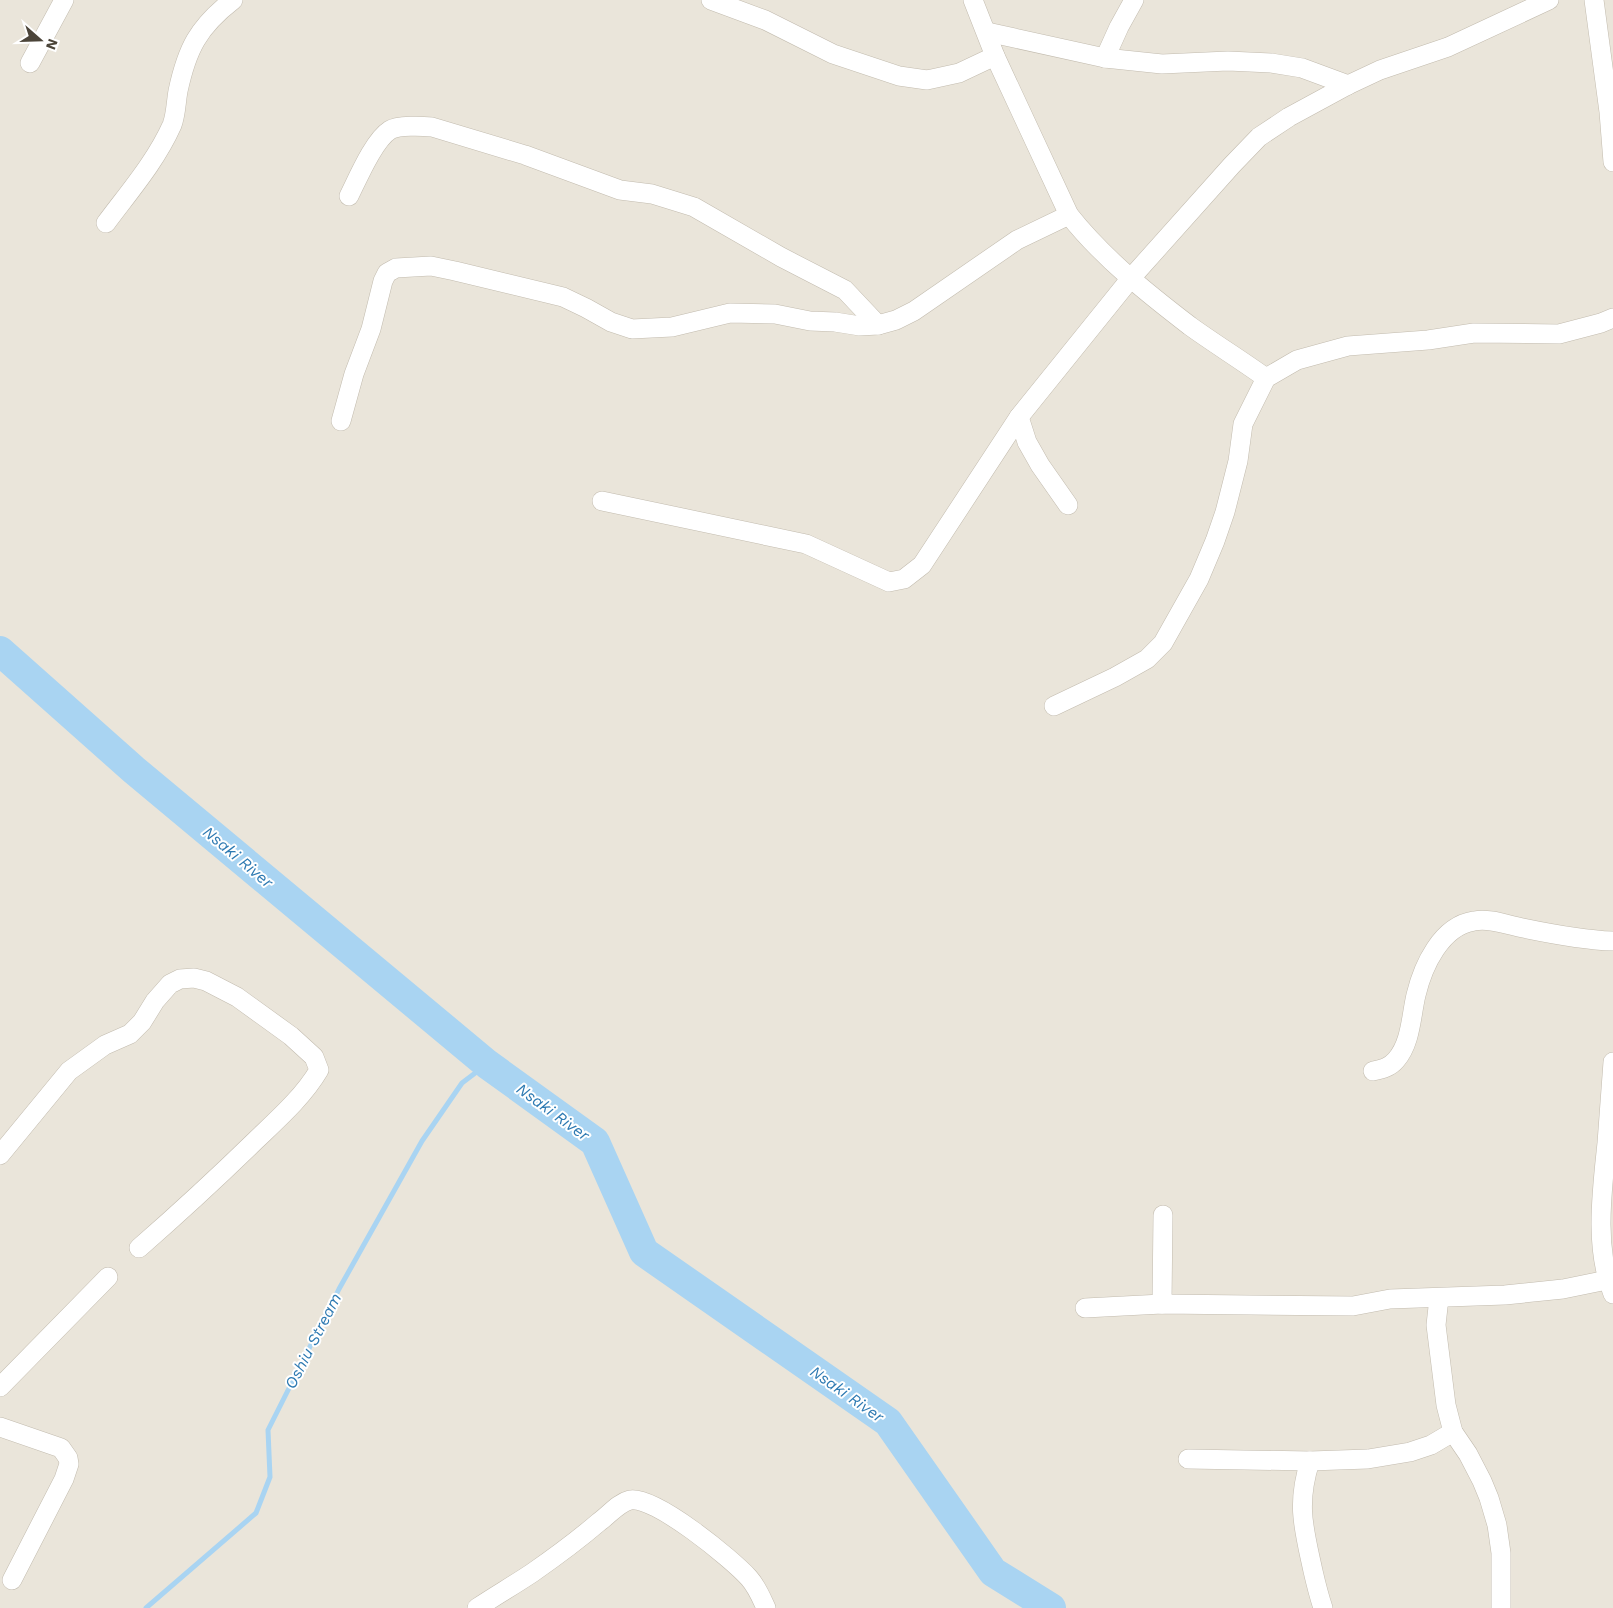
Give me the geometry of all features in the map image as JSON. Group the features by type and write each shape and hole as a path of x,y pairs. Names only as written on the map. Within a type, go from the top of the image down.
{"street":[{"path":"30,62 64,0"},
{"path":"106,223 158,153 173,123 184,63 195,38 212,18 234,0"},
{"path":"711,0 765,20 833,54 899,76 927,80 959,73 995,56"},
{"path":"973,0 995,56 1069,215 1084,235 1131,278 1191,326 1266,378"},
{"path":"1105,58 1134,0"},
{"path":"602,501 806,544 889,582 904,580 922,565 1018,417 1131,278 1259,137 1289,117 1348,85 1380,70 1448,47 1549,0"},
{"path":"1594,0 1609,112 1613,162"},
{"path":"986,32 1105,58 1162,64 1228,61 1271,63 1302,68 1348,85"},
{"path":"349,196 375,145 390,129 417,126 432,127 525,155 620,190 652,194 694,207 781,257 845,290 878,325"},
{"path":"341,421 354,374 371,329 383,281 387,273 396,268 431,266 562,297 620,327 632,329 672,327 730,313 774,314 810,321 860,326 878,325 896,320 914,311 1017,240 1069,215"},
{"path":"1054,706 1147,660 1163,643 1199,579 1215,541 1225,512 1238,461 1243,424 1266,378 1297,360 1348,346 1428,340 1474,332 1559,334 1613,318"},
{"path":"1018,417 1027,442 1040,465 1068,505"},
{"path":"1373,1071 1387,1068 1396,1060 1404,1048 1424,970 1444,938 1461,925 1474,921 1491,921 1545,933 1613,941"},
{"path":"0,1155 69,1071 106,1045 130,1034 142,1022 155,1001 170,984 180,979 200,979 237,997 291,1036 314,1057 319,1070 310,1086 280,1118 199,1195 139,1248"},
{"path":"1085,1308 1162,1304 1353,1306 1390,1299 1505,1295 1562,1289 1610,1287 1602,1245 1602,1204 1613,1062"},
{"path":"1162,1304 1163,1215"},
{"path":"0,1387 108,1277"},
{"path":"1439,1298 1436,1325 1437,1342 1446,1405 1453,1432 1468,1454 1490,1498 1497,1525 1501,1553 1500,1608"},
{"path":"0,1428 61,1448 68,1458 69,1464 64,1479 12,1580"},
{"path":"1188,1459 1310,1461 1368,1459 1410,1452 1431,1444 1453,1432"},
{"path":"1310,1461 1304,1479 1301,1513 1317,1592 1323,1608"},
{"path":"477,1608 531,1573 600,1522 623,1502 633,1500 651,1504 669,1515 734,1563 751,1580 766,1608"}],"shaded area":[{"path":"0,0 1613,0 1613,1608 0,1608"}],"waterway":[{"name":"Nsaki River","path":"0,651 134,770 487,1064 595,1142 644,1252 888,1422 993,1572 1051,1608"},
{"name":"Oshiu Stream","path":"146,1608 256,1513 270,1477 268,1430 339,1289 422,1141 462,1083 487,1064"}]}
